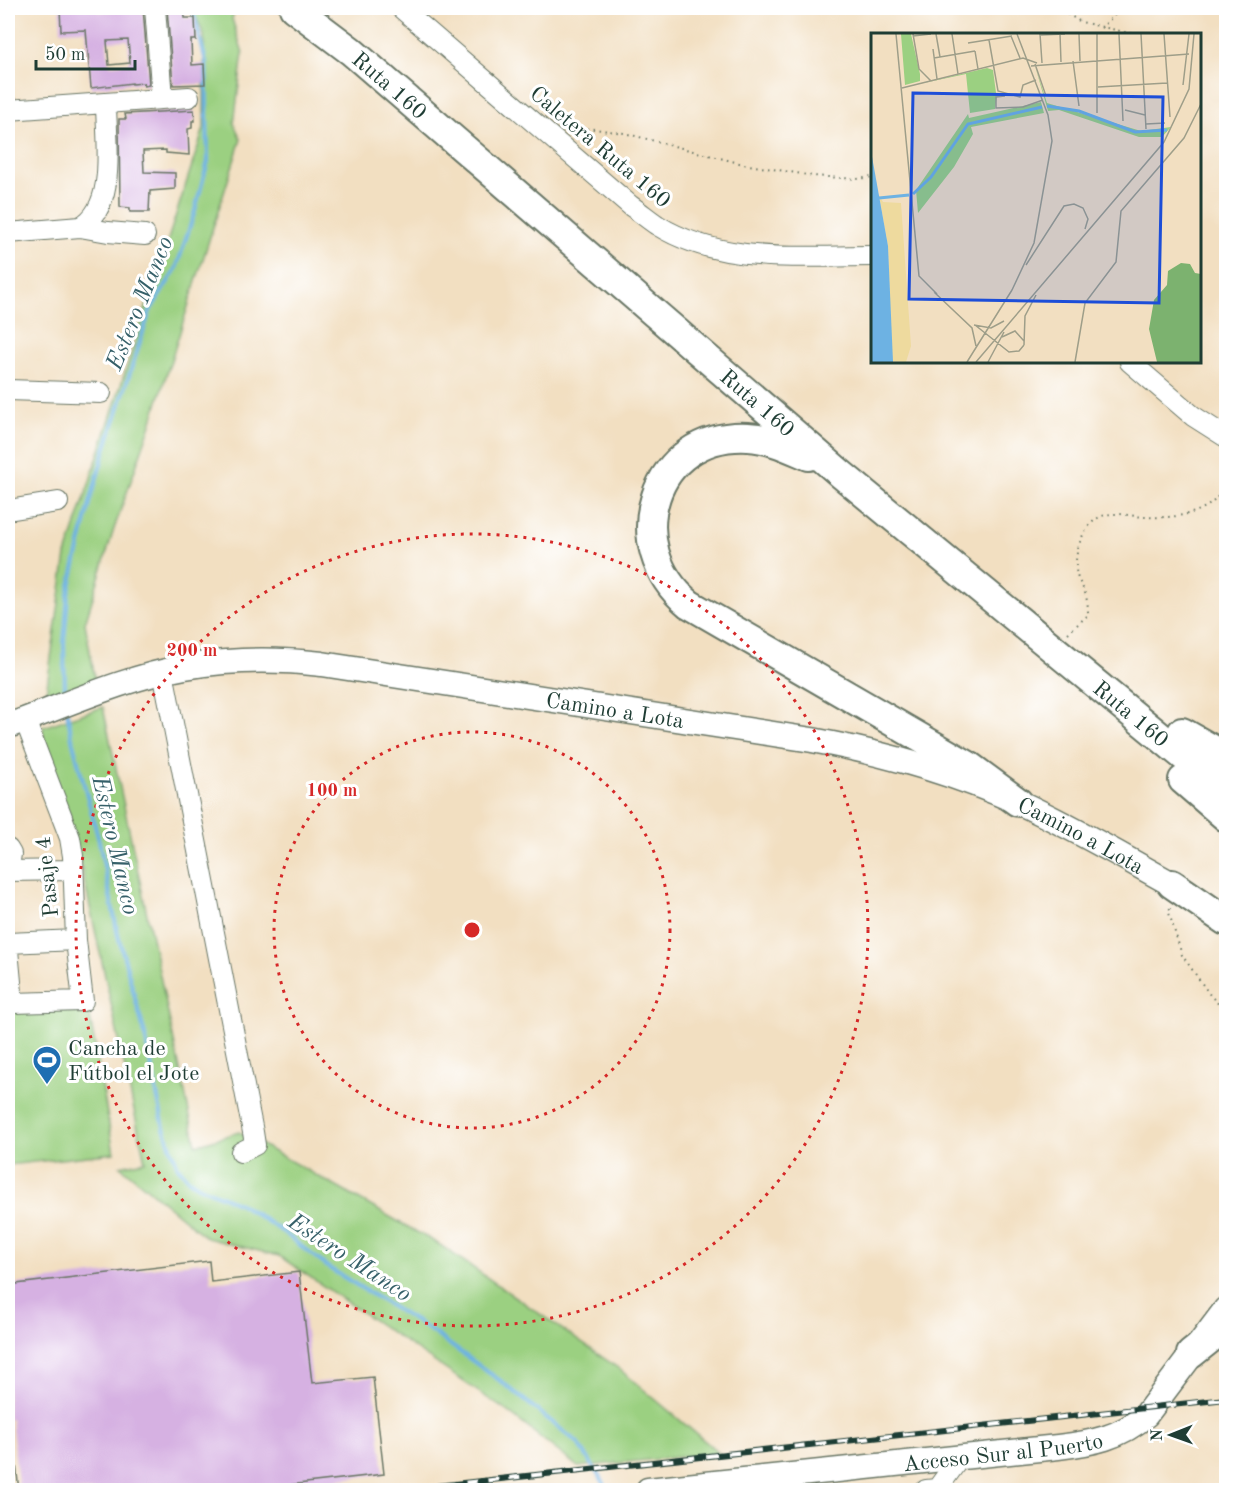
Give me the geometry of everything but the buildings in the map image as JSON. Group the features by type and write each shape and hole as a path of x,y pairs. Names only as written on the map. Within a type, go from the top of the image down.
{"highway":[{"name":"Ruta 160","path":"294,8 351,51 841,474 1227,791"},
{"name":"Ruta 160","path":"324,9 783,401 1227,768"},
{"path":"841,474 791,448 759,438 735,437 701,446 682,457 674,465 661,483 656,495 651,536 659,568 672,588 689,604 969,766 1018,802"},
{"path":"1090,678 1161,759 1227,818"},
{"path":"1182,732 1227,757"},
{"path":"1172,884 1227,910"},
{"path":"1172,884 1227,921"},
{"path":"1191,1354 1227,1326"}],"main road":[{"name":"Camino a Lota","path":"24,720 163,672 217,663 249,660 299,661 346,667 849,746 931,768 1018,802 1082,834 1172,884"},
{"name":"Acceso Sur al Puerto","path":"648,1491 752,1485 961,1456 1100,1441 1115,1436 1146,1415 1227,1309"}],"street":[{"path":"154,8 162,98"},
{"name":"Caletera Ruta 160","path":"401,8 631,206 658,226 713,248 740,254 871,256"},
{"path":"8,110 189,97"},
{"path":"8,233 80,226 86,224 96,213 104,192 107,167 106,103"},
{"path":"80,226 101,231 145,235"},
{"path":"1131,363 1193,416 1227,437"},
{"path":"8,390 101,393"},
{"path":"8,510 58,502"},
{"path":"163,672 254,1138 255,1145 241,1152"},
{"name":"Pasaje 4","path":"8,950 13,1003 83,1001 76,940 70,838 24,720"},
{"path":"8,849 10,854 8,872 72,870"},
{"path":"8,943 76,940"},
{"path":"926,1491 937,1489 961,1456"}],"path":[{"path":"1057,8 1081,22 1129,33"},
{"path":"1099,33 1102,27 1122,8"},
{"path":"558,143 566,133 579,127 624,133 743,164 813,176 857,179 871,177"},
{"path":"1065,635 1088,615 1086,595 1077,580 1077,550 1083,534 1099,518 1119,514 1144,517 1184,515 1199,510 1216,499 1227,480"},
{"path":"1172,884 1169,913 1182,955 1210,995 1227,1012"}],"green space":[{"path":"192,8 235,8 232,19 243,53 234,124 241,139 85,623 96,685 44,706 66,555 204,128 204,35"},
{"path":"103,707 196,1145 239,1132 440,1245 618,1368 719,1453 578,1467 508,1412 279,1256 207,1238 120,1166 145,1161 79,856 44,745 43,727"},
{"name":"Cancha de Fútbol el Jote","path":"8,997 88,1006 114,1153 8,1165"}],"waterway":[{"name":"Estero Manco","path":"65,695 64,643 68,594 91,499 150,311 176,269 208,161 206,62 194,8"},
{"name":"Estero Manco","path":"67,712 99,841 118,935 144,1031 164,1128 178,1167 189,1180 242,1205 283,1232 329,1268 428,1329 502,1382 578,1443 604,1483 606,1490"}],"railway":[{"path":"400,1490 1226,1399"}],"place":[{"name":"Cancha de Fútbol el Jote","path":"47,1086"}]}
